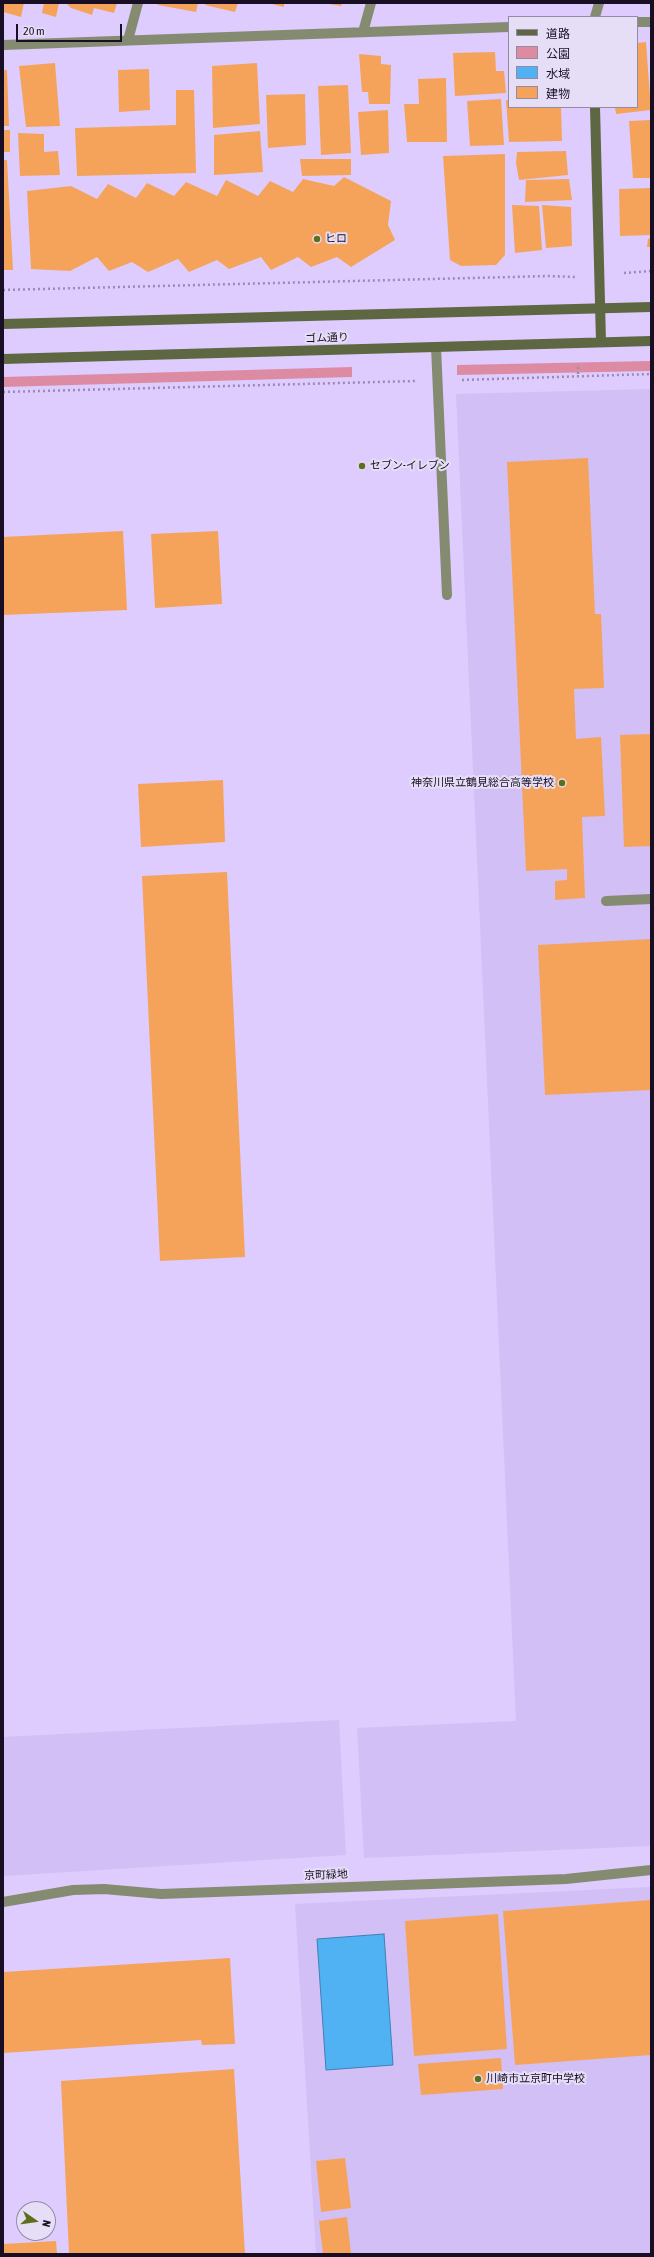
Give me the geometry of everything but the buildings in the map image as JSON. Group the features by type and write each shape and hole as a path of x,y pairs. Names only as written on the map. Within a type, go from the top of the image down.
{"street":[{"path":"128,40 138,3"},
{"path":"363,32 371,3"},
{"path":"595,16 599,3"},
{"path":"638,22 651,22"},
{"path":"3,45 508,27"},
{"path":"595,108 601,342"},
{"name":"ゴム通り","path":"3,324 651,306"},
{"name":"ゴム通り","path":"3,359 651,341"},
{"path":"436,346 436,380 447,595"},
{"path":"606,901 651,899"},
{"name":"京町緑地","path":"3,1902 74,1890 104,1889 161,1894 566,1879 651,1870"}],"path":[{"path":"620,275 630,272 651,271"},
{"path":"3,290 549,276 576,277"},
{"path":"3,392 651,374"}],"shaded area":[{"name":"神奈川県立鶴見総合高等学校","path":"651,389 651,1846 364,1858 357,1728 516,1721 456,394"},
{"path":"339,1720 346,1855 3,1876 3,1737"},
{"name":"川崎市立京町中学校","path":"651,1887 651,2254 316,2254 295,1904"}],"green space":[{"path":"650,361 650,371 457,375 457,365"},
{"path":"352,367 352,377 3,387 3,377"}],"water":[{"path":"384,1934 393,2065 326,2070 317,1939"}],"place":[{"name":"ヒロ","path":"317,239"},
{"name":"セブン-イレブン","path":"362,466"},
{"name":"神奈川県立鶴見総合高等学校","path":"562,783"},
{"name":"川崎市立京町中学校","path":"478,2079"}]}
